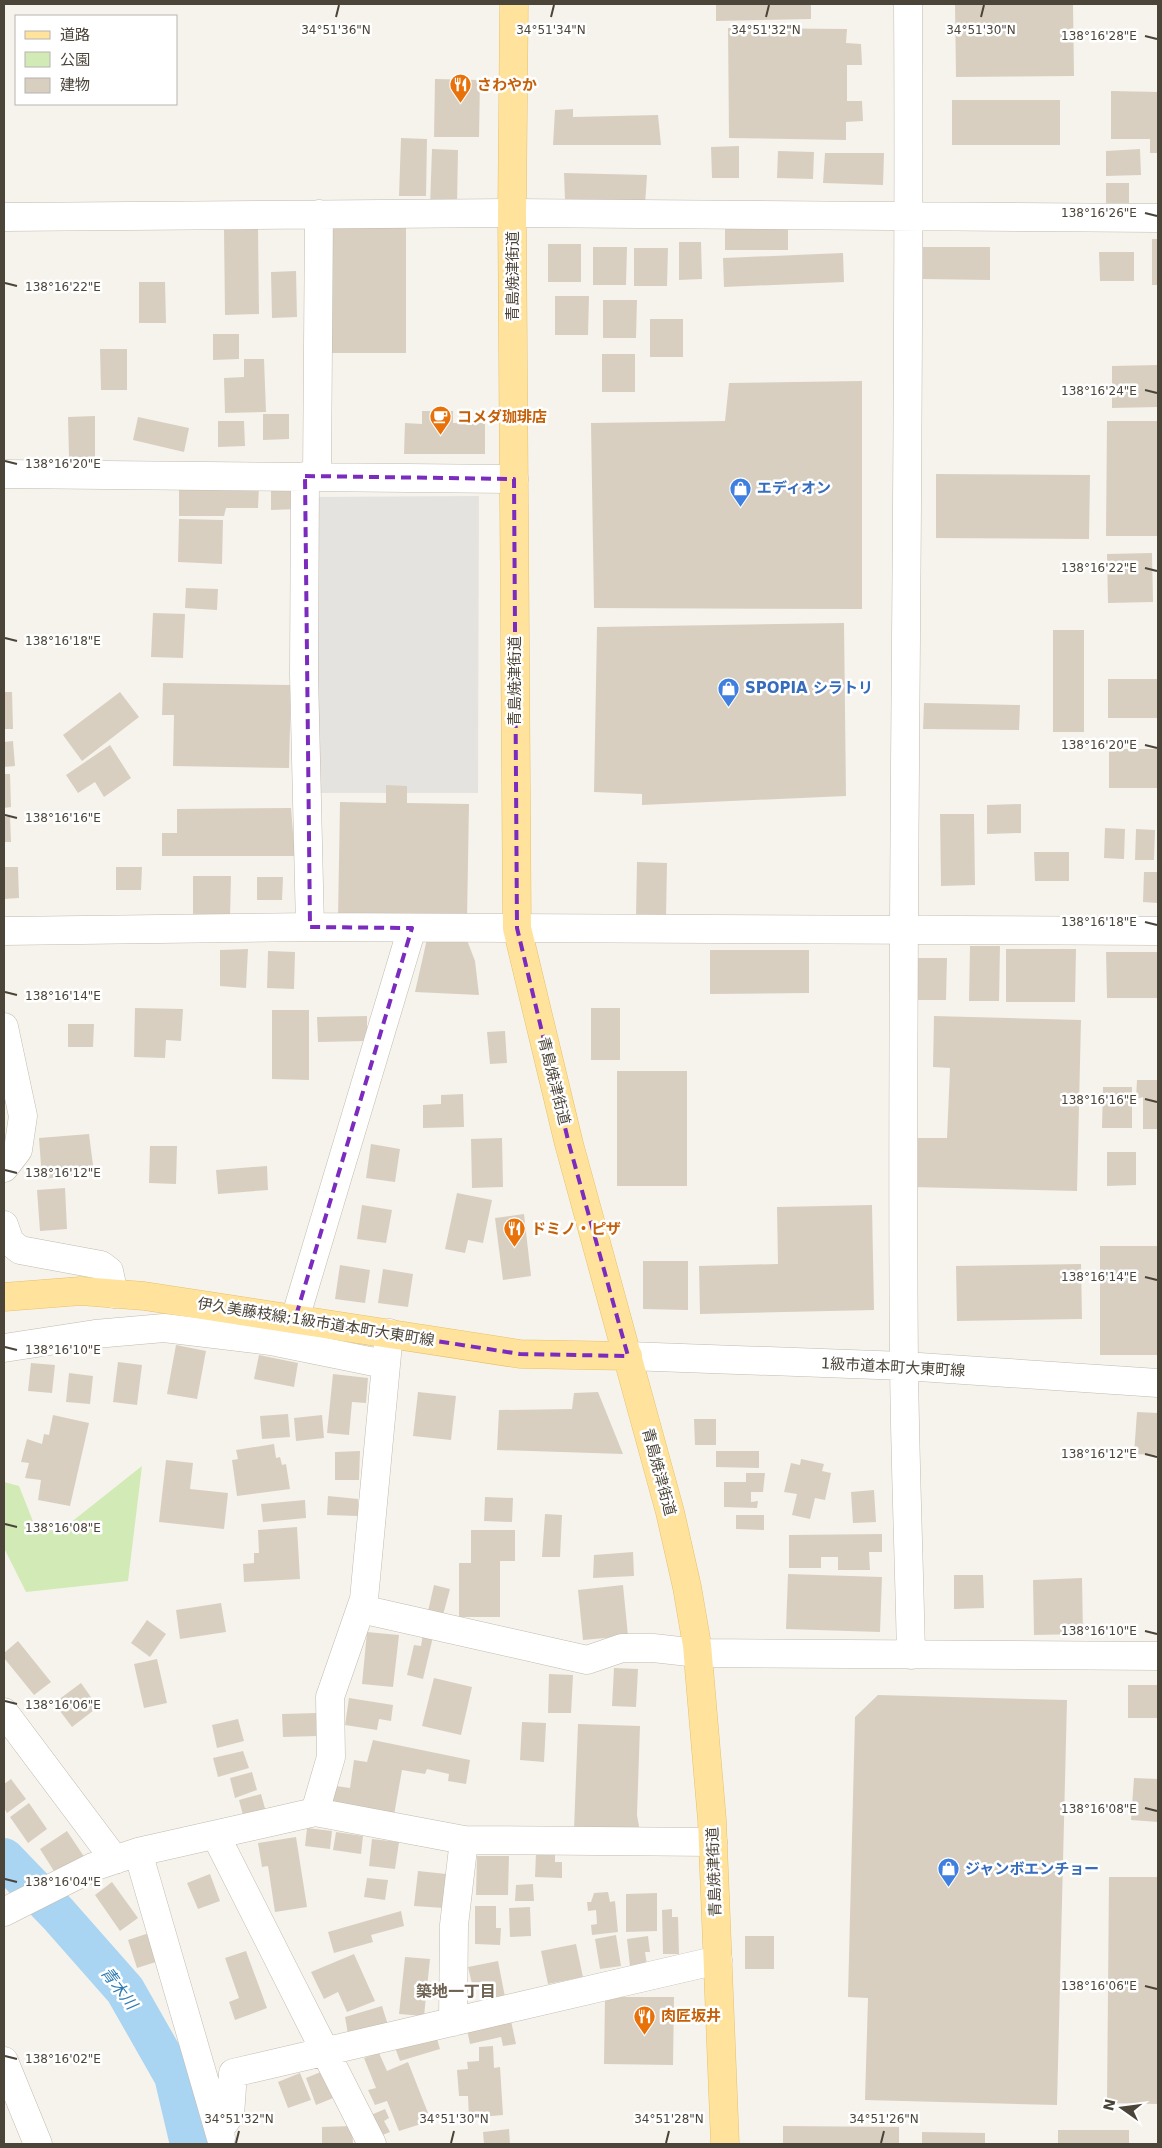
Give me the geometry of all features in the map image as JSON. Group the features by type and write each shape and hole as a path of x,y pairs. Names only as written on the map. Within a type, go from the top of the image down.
{"main road":[{"name":"青島焼津街道","path":"514,4 512,213 517,928 569,1144 628,1356 683,1568 698,1653 713,1842 725,2144"},
{"name":"伊久美藤枝線;1級市道本町大東町線","path":"4,1297 81,1291 114,1294 388,1332 520,1354 628,1356"}],"street":[{"path":"908,4 910,215 904,930 904,1366 911,1654"},
{"path":"4,217 512,213 1158,218"},
{"path":"310,927 304,675 319,214"},
{"path":"4,474 514,480"},
{"path":"4,931 310,927 1158,931"},
{"path":"295,1319 412,928"},
{"path":"4,1027 23,1116 18,1150 4,1168"},
{"path":"4,1225 10,1242 20,1250 101,1265 109,1271 114,1294"},
{"path":"4,1348 95,1334 164,1328 271,1341 384,1364"},
{"path":"314,1812 331,1757 330,1697 364,1599 388,1332"},
{"name":"1級市道本町大東町線","path":"628,1356 904,1366 1158,1383"},
{"path":"361,1609 587,1660 622,1648 653,1648 698,1653 1158,1656"},
{"path":"4,1712 126,1856 221,2137"},
{"path":"4,1912 48,1888 94,1867 126,1856 314,1812 464,1840 713,1842"},
{"path":"216,1836 372,2144"},
{"path":"453,2022 454,1925 464,1840"},
{"path":"221,2137 230,2114 233,2073 718,1960"},
{"path":"4,2061 38,2144"}],"highlighted area":[{"path":"305,476 514,479 517,928 569,1144 628,1356 520,1354 295,1319 412,928 310,927"}],"green space":[{"path":"142,1466 128,1581 26,1592 4,1548 4,1482 19,1486 36,1529 60,1531"}],"shaded area":[{"path":"479,496 478,793 314,793 315,497"}],"building":[{"path":"716,4 811,4 811,19 716,21"},
{"path":"955,4 1073,4 1074,76 956,77"},
{"path":"728,28 847,29 846,43 861,44 862,65 847,65 847,101 862,101 863,121 846,122 846,140 729,138"},
{"path":"435,79 480,80 479,137 434,137"},
{"path":"1111,91 1158,92 1158,153 1150,153 1150,139 1111,139"},
{"path":"952,100 1060,100 1060,145 952,145"},
{"path":"573,109 573,117 658,115 661,145 553,145 555,110"},
{"path":"401,138 427,139 426,196 399,196"},
{"path":"739,146 739,178 712,178 711,147"},
{"path":"432,149 458,150 457,207 430,207"},
{"path":"1140,149 1141,175 1106,176 1106,151"},
{"path":"778,151 814,152 813,179 777,178"},
{"path":"825,153 884,153 883,185 823,183"},
{"path":"564,173 647,175 645,205 565,200"},
{"path":"1106,183 1129,183 1129,203 1106,204"},
{"path":"330,218 406,218 406,353 330,353"},
{"path":"725,224 788,224 788,250 725,250"},
{"path":"258,229 259,314 225,315 224,230"},
{"path":"1152,239 1158,239 1158,285 1152,285"},
{"path":"679,242 701,242 702,279 679,280"},
{"path":"548,244 581,244 581,282 548,282"},
{"path":"593,247 627,247 626,285 593,285"},
{"path":"923,247 990,247 990,280 923,279"},
{"path":"634,248 668,248 667,286 634,286"},
{"path":"1099,252 1134,252 1134,281 1100,281"},
{"path":"843,253 844,282 724,287 723,258"},
{"path":"296,271 297,317 272,318 271,272"},
{"path":"139,282 165,282 166,323 139,323"},
{"path":"555,296 589,296 588,335 555,335"},
{"path":"603,300 637,300 636,338 603,338"},
{"path":"650,319 683,319 683,357 650,357"},
{"path":"213,334 239,334 239,359 213,360"},
{"path":"100,349 127,349 127,390 101,390"},
{"path":"602,354 635,354 635,392 602,392"},
{"path":"244,359 264,359 266,412 225,413 224,378 244,377"},
{"path":"1158,365 1158,407 1112,408 1112,366"},
{"path":"862,381 862,609 594,608 591,423 725,421 729,383"},
{"path":"422,411 453,411 453,423 485,423 485,454 404,454 405,423 422,424"},
{"path":"263,414 289,414 289,439 263,440"},
{"path":"95,416 95,457 69,457 68,417"},
{"path":"138,417 189,428 184,452 133,440"},
{"path":"218,421 244,421 245,446 218,447"},
{"path":"1107,421 1158,421 1158,536 1106,536"},
{"path":"936,474 1090,475 1089,539 936,538"},
{"path":"297,484 298,509 271,510 271,485"},
{"path":"179,486 259,486 258,508 226,508 224,516 179,516"},
{"path":"179,519 223,520 222,564 178,562"},
{"path":"1152,553 1153,602 1108,603 1107,554"},
{"path":"186,588 218,589 217,610 185,608"},
{"path":"153,613 185,614 183,658 151,657"},
{"path":"844,623 846,796 642,805 642,794 594,792 597,627"},
{"path":"1053,630 1084,630 1084,732 1053,732"},
{"path":"1108,679 1158,679 1158,718 1108,718"},
{"path":"163,683 291,685 289,768 173,766 174,715 162,715"},
{"path":"4,692 12,692 13,729 4,729"},
{"path":"120,692 139,717 82,761 63,735"},
{"path":"924,703 1020,705 1019,730 923,729"},
{"path":"13,741 15,766 4,767 4,742"},
{"path":"110,745 131,778 104,797 95,782 78,793 66,775"},
{"path":"1109,749 1158,749 1158,788 1109,788"},
{"path":"4,774 10,774 11,807 4,808"},
{"path":"386,785 407,786 407,803 469,804 467,920 338,918 340,802 386,803"},
{"path":"1021,804 1021,833 987,834 987,805"},
{"path":"291,808 295,856 162,856 162,833 177,833 177,809"},
{"path":"940,814 974,814 975,885 941,886"},
{"path":"4,817 10,817 11,842 4,842"},
{"path":"1105,828 1125,829 1124,859 1104,858"},
{"path":"1136,829 1155,830 1154,860 1135,860"},
{"path":"1034,852 1069,852 1069,881 1035,881"},
{"path":"637,862 667,863 666,918 636,917"},
{"path":"4,867 18,867 19,898 4,899"},
{"path":"116,867 142,867 141,890 116,890"},
{"path":"1144,872 1158,872 1158,903 1143,902"},
{"path":"193,876 231,876 230,917 193,917"},
{"path":"257,877 283,877 282,900 257,900"},
{"path":"427,939 467,940 475,961 479,995 415,992"},
{"path":"970,946 1000,946 999,1001 969,1001"},
{"path":"248,949 246,988 220,986 220,950"},
{"path":"1006,949 1076,949 1075,1002 1006,1002"},
{"path":"710,950 809,950 809,993 710,994"},
{"path":"268,951 295,952 294,989 267,988"},
{"path":"1106,952 1158,952 1158,998 1107,998"},
{"path":"916,958 947,958 946,1000 915,1000"},
{"path":"135,1008 183,1009 181,1041 166,1040 165,1058 134,1057"},
{"path":"591,1008 620,1008 620,1060 591,1060"},
{"path":"272,1010 309,1010 309,1080 272,1079"},
{"path":"367,1016 367,1041 318,1042 317,1017"},
{"path":"934,1016 1081,1020 1077,1191 912,1187 914,1138 947,1138 950,1068 933,1067"},
{"path":"68,1024 94,1024 93,1047 68,1047"},
{"path":"505,1031 507,1063 490,1064 487,1032"},
{"path":"617,1071 687,1071 687,1186 617,1186"},
{"path":"1137,1080 1158,1080 1158,1129 1143,1129 1143,1097 1136,1099"},
{"path":"1103,1087 1132,1087 1132,1128 1102,1128"},
{"path":"463,1094 464,1127 423,1128 423,1105 441,1104 441,1095"},
{"path":"89,1134 94,1173 42,1179 39,1138"},
{"path":"502,1138 503,1187 472,1188 471,1139"},
{"path":"371,1144 400,1149 395,1182 366,1178"},
{"path":"150,1146 177,1146 176,1184 149,1183"},
{"path":"1107,1152 1136,1152 1136,1185 1107,1186"},
{"path":"267,1166 268,1190 218,1194 216,1170"},
{"path":"65,1188 67,1229 40,1231 37,1190"},
{"path":"457,1193 492,1200 483,1243 468,1240 465,1253 445,1249"},
{"path":"362,1205 392,1210 386,1243 357,1239"},
{"path":"872,1205 874,1310 700,1314 699,1266 778,1264 777,1207"},
{"path":"524,1214 531,1276 503,1280 495,1218"},
{"path":"1100,1246 1158,1246 1158,1355 1100,1355"},
{"path":"643,1261 688,1261 688,1310 643,1309"},
{"path":"1081,1264 1082,1319 957,1321 956,1266"},
{"path":"340,1265 370,1270 365,1303 335,1299"},
{"path":"383,1269 413,1274 408,1307 378,1303"},
{"path":"176,1345 206,1351 197,1399 167,1394"},
{"path":"259,1355 298,1363 294,1387 254,1379"},
{"path":"118,1362 142,1365 137,1405 113,1402"},
{"path":"31,1363 55,1365 52,1393 28,1391"},
{"path":"69,1373 93,1376 90,1404 66,1402"},
{"path":"333,1374 368,1378 366,1403 352,1402 349,1435 327,1433"},
{"path":"418,1392 456,1396 451,1440 413,1436"},
{"path":"598,1392 623,1454 497,1450 499,1410 572,1409 574,1393"},
{"path":"1137,1412 1158,1413 1158,1455 1134,1454"},
{"path":"288,1414 290,1437 262,1439 260,1416"},
{"path":"53,1415 89,1423 70,1506 38,1500 41,1480 25,1478 29,1463 21,1462 27,1439 42,1444 44,1434 49,1435"},
{"path":"322,1415 324,1438 296,1441 294,1418"},
{"path":"694,1419 716,1419 716,1445 695,1445"},
{"path":"274,1444 276,1458 280,1457 282,1465 286,1464 290,1489 237,1496 232,1460 238,1459 236,1450"},
{"path":"360,1451 359,1480 335,1480 335,1452"},
{"path":"716,1451 759,1451 759,1468 716,1467"},
{"path":"801,1459 824,1464 822,1471 831,1473 825,1500 815,1498 810,1519 792,1515 797,1494 784,1492 791,1463 800,1465"},
{"path":"166,1460 193,1463 190,1489 228,1493 224,1529 159,1522"},
{"path":"746,1473 765,1473 763,1492 751,1492 751,1502 758,1501 757,1508 724,1507 724,1482 746,1482"},
{"path":"874,1490 876,1522 853,1523 851,1492"},
{"path":"328,1496 358,1499 358,1516 327,1515"},
{"path":"485,1497 513,1498 512,1522 484,1521"},
{"path":"305,1500 306,1518 263,1522 261,1504"},
{"path":"545,1514 562,1515 560,1557 542,1557"},
{"path":"736,1515 764,1515 764,1530 736,1529"},
{"path":"297,1527 300,1579 244,1582 243,1564 254,1563 254,1553 259,1553 258,1530"},
{"path":"471,1530 515,1530 515,1561 500,1561 500,1617 459,1617 459,1563 471,1563"},
{"path":"882,1534 882,1552 869,1552 870,1570 838,1570 838,1557 821,1557 821,1568 789,1568 789,1535"},
{"path":"633,1552 634,1576 593,1578 594,1555"},
{"path":"788,1574 882,1577 880,1632 786,1629"},
{"path":"954,1575 983,1575 984,1608 954,1609"},
{"path":"1082,1578 1083,1634 1034,1635 1033,1580"},
{"path":"434,1585 450,1589 443,1615 428,1611"},
{"path":"623,1585 628,1636 583,1640 578,1590"},
{"path":"221,1603 226,1632 180,1639 176,1610"},
{"path":"147,1620 166,1634 150,1657 131,1643"},
{"path":"367,1632 399,1635 393,1687 362,1684"},
{"path":"423,1634 433,1637 423,1679 407,1675 414,1645 421,1646"},
{"path":"18,1641 51,1682 34,1695 4,1658 4,1653"},
{"path":"157,1659 167,1703 144,1708 134,1664"},
{"path":"614,1668 638,1669 636,1707 612,1706"},
{"path":"549,1674 573,1675 571,1713 548,1713"},
{"path":"434,1678 472,1687 461,1735 422,1726"},
{"path":"81,1683 98,1707 72,1727 54,1703"},
{"path":"1128,1685 1158,1685 1158,1718 1128,1718"},
{"path":"878,1695 1067,1700 1057,2105 865,2100 868,1998 848,1997 855,1717"},
{"path":"349,1698 393,1705 391,1721 379,1719 377,1730 345,1725"},
{"path":"317,1713 318,1736 283,1737 282,1714"},
{"path":"238,1719 244,1741 217,1748 212,1725"},
{"path":"522,1722 546,1723 544,1762 520,1760"},
{"path":"578,1724 640,1726 637,1815 640,1832 574,1830"},
{"path":"373,1740 470,1760 466,1784 448,1781 449,1774 427,1769 425,1774 402,1770 394,1815 332,1804 336,1786 350,1788 354,1760 367,1762"},
{"path":"243,1751 249,1768 218,1777 213,1758"},
{"path":"252,1772 257,1790 235,1798 230,1778"},
{"path":"1134,1778 1158,1779 1158,1822 1131,1820"},
{"path":"11,1779 26,1799 7,1813 4,1808 4,1784"},
{"path":"261,1794 266,1812 244,1819 239,1800"},
{"path":"29,1803 47,1829 28,1843 10,1817"},
{"path":"307,1828 332,1831 330,1849 305,1846"},
{"path":"67,1831 85,1858 57,1876 40,1849"},
{"path":"336,1832 363,1836 361,1854 333,1850"},
{"path":"296,1837 307,1907 275,1912 268,1866 262,1867 258,1843"},
{"path":"372,1839 399,1842 395,1869 369,1866"},
{"path":"536,1853 555,1854 555,1862 562,1862 562,1878 535,1877"},
{"path":"477,1856 509,1856 508,1895 476,1895"},
{"path":"418,1871 446,1874 444,1908 414,1906"},
{"path":"210,1874 220,1901 198,1909 187,1883"},
{"path":"1109,1877 1158,1877 1158,2104 1107,2103"},
{"path":"367,1878 388,1880 385,1900 364,1897"},
{"path":"112,1882 138,1918 120,1931 95,1895"},
{"path":"533,1884 534,1901 515,1901 516,1885"},
{"path":"608,1892 610,1902 615,1901 618,1932 592,1935 591,1925 597,1924 596,1910 588,1911 587,1902 591,1902 594,1893"},
{"path":"657,1893 657,1931 626,1932 626,1894"},
{"path":"475,1906 496,1906 496,1928 501,1928 500,1945 475,1944"},
{"path":"530,1907 531,1936 510,1937 509,1908"},
{"path":"672,1909 672,1917 678,1917 679,1954 663,1954 662,1910"},
{"path":"401,1911 404,1926 371,1935 373,1942 334,1953 328,1932"},
{"path":"149,1933 159,1961 137,1968 128,1940"},
{"path":"616,1935 621,1966 600,1969 595,1939"},
{"path":"648,1936 650,1952 645,1952 647,1965 630,1966 627,1939"},
{"path":"745,1936 774,1936 774,1969 745,1969"},
{"path":"576,1944 583,1977 548,1984 541,1951"},
{"path":"246,1951 267,2008 235,2020 229,2002 239,1998 225,1958"},
{"path":"354,1954 375,2001 347,2012 338,1992 324,1999 311,1972"},
{"path":"405,1957 430,1959 424,2016 399,2014"},
{"path":"498,1961 505,1997 494,2000 493,1995 488,1996 486,1986 473,1988 468,1967"},
{"path":"605,1997 674,1997 673,2065 604,2064"},
{"path":"382,2006 388,2025 348,2034 345,2017"},
{"path":"510,2016 516,2044 503,2046 501,2037 470,2044 466,2025"},
{"path":"435,2032 440,2049 400,2061 394,2045"},
{"path":"493,2046 494,2068 500,2067 503,2115 469,2118 468,2096 459,2096 457,2070 468,2069 467,2062 479,2061 479,2047"},
{"path":"379,2053 387,2071 408,2062 428,2113 418,2117 421,2124 399,2131 387,2101 375,2105 368,2090 376,2088 364,2058"},
{"path":"328,2069 338,2096 316,2105 306,2078"},
{"path":"300,2073 311,2100 288,2108 278,2082"},
{"path":"385,2109 389,2118 384,2121 390,2132 380,2136 371,2115"},
{"path":"352,2126 353,2144 322,2144 322,2127"},
{"path":"783,2126 899,2127 899,2144 783,2144"},
{"path":"509,2129 510,2144 484,2144 483,2132"},
{"path":"1058,2130 1129,2130 1129,2144 1058,2144"},
{"path":"922,2132 985,2133 985,2144 922,2144"}],"waterway":[{"name":"青木川","path":"4,1858 58,1914 125,1990 174,2076 190,2144"}],"place":[{"name":"さわやか","path":"461,104"},
{"name":"コメダ珈琲店","path":"441,436"},
{"name":"エディオン","path":"741,507"},
{"name":"SPOPIA シラトリ","path":"729,707"},
{"name":"ドミノ・ピザ","path":"515,1248"},
{"name":"ジャンボエンチョー","path":"949,1888"},
{"name":"肉匠坂井","path":"645,2035"}],"district":[{"name":"築地一丁目","path":"456,1991"}]}
